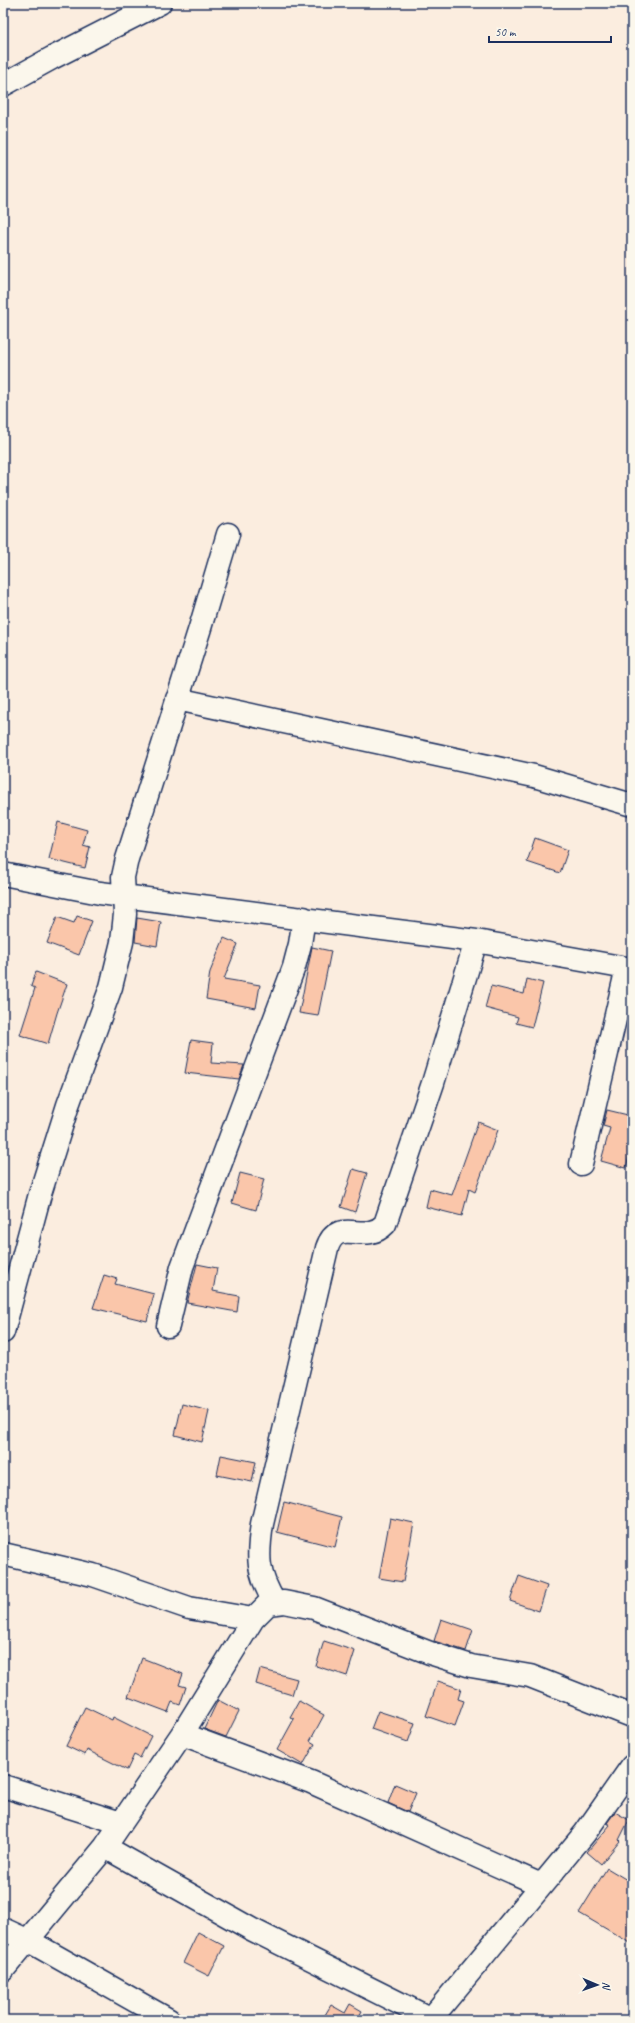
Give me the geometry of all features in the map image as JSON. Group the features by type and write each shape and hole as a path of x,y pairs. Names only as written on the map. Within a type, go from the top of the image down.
{"street":[{"path":"3,85 52,58 160,3"},
{"path":"3,1332 45,1179 68,1105 111,987 122,942 125,914 123,877 127,859 228,534"},
{"path":"177,699 630,797"},
{"path":"3,874 49,884 124,896 476,941 630,969 581,1164"},
{"path":"168,1326 182,1267 294,967 300,944 304,918"},
{"path":"275,1603 265,1586 258,1563 260,1538 327,1248 331,1238 338,1232 371,1233 380,1229 385,1224 434,1083 476,941"},
{"path":"3,1554 93,1574 189,1608 253,1619"},
{"path":"3,1970 29,1941 105,1847 182,1734 253,1619 268,1604 284,1602 314,1608 471,1666 530,1676 632,1716"},
{"path":"182,1734 311,1782 541,1885"},
{"path":"105,1847 251,1929 430,2020 585,1833 632,1766"},
{"path":"3,1786 122,1823"},
{"path":"3,1929 29,1941 169,2020"}],"building":[{"path":"58,822 87,830 83,845 90,847 85,868 49,859"},
{"path":"535,838 568,850 560,873 527,862"},
{"path":"77,916 92,921 79,955 47,943 57,917 74,923"},
{"path":"137,918 161,922 157,946 135,942"},
{"path":"224,938 238,944 224,979 260,985 256,1008 206,999 210,972"},
{"path":"312,947 331,951 318,1016 299,1013"},
{"path":"36,972 67,984 48,1044 20,1035 35,988 31,986"},
{"path":"527,979 543,983 532,1027 516,1023 518,1017 485,1008 491,986 524,994"},
{"path":"191,1040 213,1043 211,1063 244,1065 239,1079 185,1073"},
{"path":"607,1110 632,1116 632,1143 626,1168 601,1161 610,1128 603,1126"},
{"path":"478,1122 498,1130 475,1192 469,1189 462,1216 426,1207 430,1189 452,1195"},
{"path":"353,1169 367,1173 355,1212 341,1207"},
{"path":"240,1173 264,1179 256,1210 232,1203"},
{"path":"197,1264 217,1268 213,1291 239,1296 237,1312 187,1303"},
{"path":"104,1275 117,1279 115,1284 154,1294 147,1321 93,1308"},
{"path":"182,1404 209,1411 202,1442 175,1435"},
{"path":"221,1455 256,1462 252,1482 217,1475"},
{"path":"284,1502 342,1517 335,1547 277,1532"},
{"path":"390,1518 414,1523 403,1582 379,1578"},
{"path":"519,1576 547,1586 539,1611 510,1601"},
{"path":"441,1619 473,1630 466,1651 434,1641"},
{"path":"324,1641 355,1651 347,1676 316,1666"},
{"path":"142,1658 183,1674 179,1685 186,1687 180,1705 172,1702 168,1712 128,1697"},
{"path":"260,1669 297,1679 292,1695 256,1684"},
{"path":"438,1681 461,1689 458,1699 464,1701 455,1726 426,1716"},
{"path":"218,1700 239,1711 226,1737 204,1729"},
{"path":"299,1701 324,1715 310,1741 315,1744 303,1765 277,1750 294,1719 290,1717"},
{"path":"85,1707 112,1720 113,1717 151,1736 140,1758 134,1755 127,1770 87,1750 85,1755 66,1746"},
{"path":"378,1711 415,1723 408,1742 371,1729"},
{"path":"395,1784 416,1793 408,1812 388,1803"},
{"path":"615,1812 629,1820 619,1840 620,1841 601,1864 587,1852 610,1825 607,1823"},
{"path":"607,1868 632,1883 632,1944 579,1913"},
{"path":"198,1932 224,1946 209,1976 183,1963"},
{"path":"350,2004 362,2011 357,2020 322,2020 331,2005 345,2013"}]}
